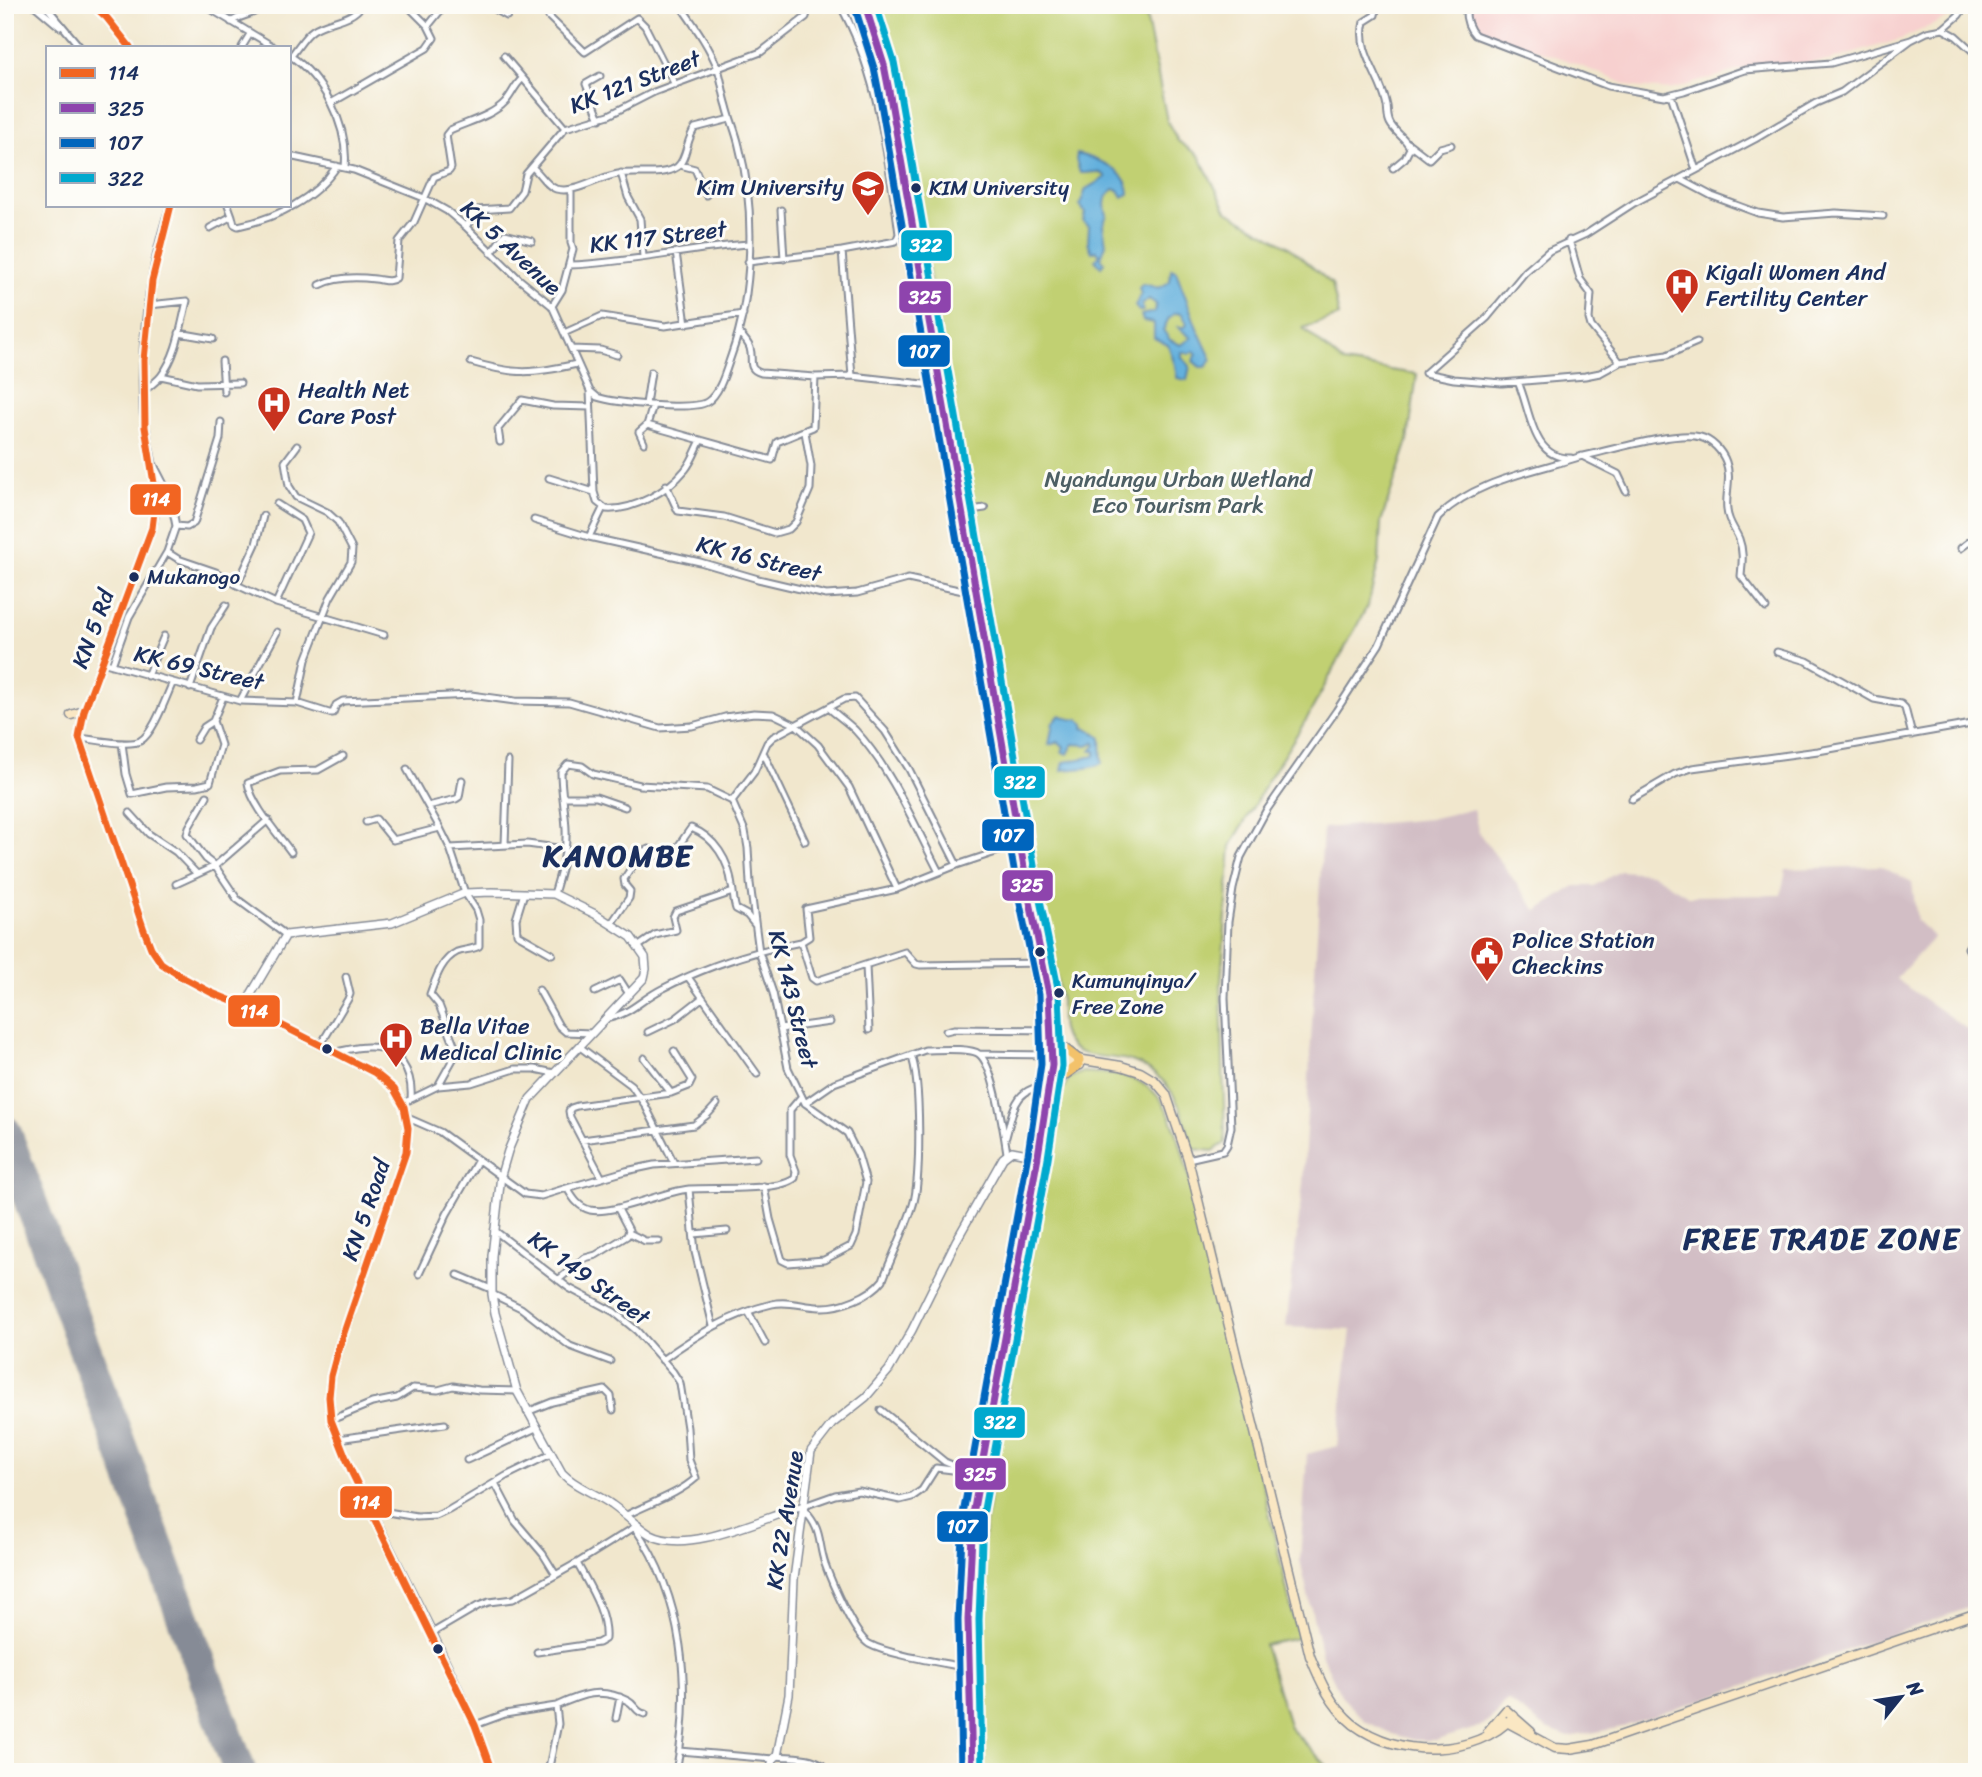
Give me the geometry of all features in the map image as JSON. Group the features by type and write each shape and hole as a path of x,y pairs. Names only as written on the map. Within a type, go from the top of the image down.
{"highway":[{"path":"865,5 884,65 1030,902 1044,962 1052,1032 1052,1060 1038,1156 978,1476 969,1574 972,1772"},
{"path":"1048,1089 1079,1063 1062,1047 1052,1032"}],"main road":[{"path":"94,6 129,46"},
{"name":"KN 5 Rd","path":"79,738 84,711 152,528 157,495 146,425 144,391 149,305 153,270 171,206"},
{"path":"71,715 84,711"},
{"name":"KN 5 Road","path":"79,738 151,948 161,963 212,993 244,1006 387,1081 407,1101 409,1130 406,1152 331,1376 331,1420 370,1508 475,1725 492,1772"},
{"path":"1052,1060 1121,1066 1140,1072 1155,1081 1166,1094 1188,1159 1310,1656 1329,1697 1353,1723 1371,1735 1403,1747 1454,1748 1484,1736 1514,1716 1537,1738"},
{"path":"1503,1721 1547,1745 1569,1749 1613,1740 1977,1612"}],"street":[{"path":"34,5 73,39"},
{"path":"45,5 79,46"},
{"path":"204,5 272,46"},
{"path":"228,206 236,226 250,224 311,196 341,167 346,147 331,103 308,69 290,56 310,32 353,16 362,5"},
{"path":"331,103 427,48 434,38 428,26 407,5"},
{"path":"428,26 445,5"},
{"path":"488,5 507,16"},
{"path":"548,5 549,17 585,52 637,18 645,26 675,85"},
{"path":"590,391 605,400 690,407 704,404 710,400 726,369 739,333 750,244 746,183 718,69 680,5"},
{"name":"KK 121 Street","path":"565,128 600,119 654,92 761,52 806,17 804,5"},
{"path":"748,262 842,251 897,241 899,234 896,211 876,95 859,43 840,5"},
{"path":"1377,5 1375,15 1364,22 1362,35 1387,106 1389,121 1408,143 1431,161 1440,148 1451,145"},
{"path":"1466,5 1465,18 1471,31 1484,39 1608,86 1649,95 1671,95 1745,70 1832,62 1911,40"},
{"path":"1697,342 1667,355 1620,362 1594,375 1518,382 1482,382 1425,373 1487,317 1536,261 1569,240 1586,234 1634,203 1781,125 1816,103 1842,92 1911,40 1927,32 1942,29 1959,15 1966,5"},
{"path":"231,22 240,16 256,13 260,8"},
{"path":"1942,29 1956,36 1977,55"},
{"path":"243,46 250,34"},
{"path":"466,227 477,210 509,208 522,191 526,174 565,128 503,56"},
{"path":"600,76 586,84 600,119"},
{"path":"320,285 334,280 394,280 397,276 399,241 414,222 434,177 449,171 451,163 446,135 450,130 506,102 522,79"},
{"path":"1671,95 1696,170"},
{"path":"532,167 554,188 571,190 621,173 663,172 680,165 687,142 695,128 730,119"},
{"path":"1408,143 1409,152"},
{"path":"1393,168 1409,152 1420,152"},
{"name":"KK 5 Avenue","path":"290,156 341,167 424,198 447,211 519,279 552,306 590,391"},
{"path":"680,165 695,169 706,195"},
{"path":"621,173 628,197 640,219 643,257"},
{"path":"1680,179 1712,196 1758,213 1783,217 1836,213 1883,216"},
{"path":"552,306 562,290 573,249 571,190"},
{"path":"896,211 905,190"},
{"path":"781,210 784,259"},
{"path":"210,228 232,216"},
{"path":"491,253 500,236 505,234 532,241"},
{"path":"1569,240 1580,279 1591,294 1588,319 1620,362"},
{"name":"KK 117 Street","path":"570,265 603,264 750,244"},
{"path":"842,251 852,376"},
{"path":"676,252 687,324"},
{"path":"144,391 161,376 173,354 187,301 149,305"},
{"path":"564,333 602,316 665,326 743,314"},
{"path":"179,333 213,339"},
{"path":"739,333 751,349 750,366 761,373 852,376 941,386"},
{"path":"572,349 600,350 617,355"},
{"path":"222,361 224,392"},
{"path":"471,362 509,372 545,372 577,364"},
{"path":"644,443 638,434 647,425 651,372"},
{"path":"161,376 197,384 240,383"},
{"path":"647,425 773,460 776,442 809,430 814,422 815,376"},
{"path":"1518,382 1537,439 1546,451 1561,458 1582,456 1618,474 1626,491"},
{"path":"590,391 594,492 597,502 603,508 615,510 644,501 687,468 701,440"},
{"path":"500,442 498,429 522,400 553,406 590,407"},
{"path":"176,526 187,527 194,523 220,439 221,422"},
{"path":"666,485 678,511 724,517 770,532 784,531 796,522 810,489 811,466 805,432"},
{"path":"1188,1159 1223,1151 1230,1137 1225,998 1228,922 1233,889 1246,846 1266,811 1379,645 1437,517 1473,491 1502,480 1582,456 1670,438 1697,436 1718,448 1726,462 1729,475 1726,506 1731,525 1741,542 1741,576 1766,608"},
{"path":"297,446 285,462 289,486 296,496 327,512 338,522 352,549 351,562 330,598 306,660 297,703"},
{"path":"112,665 129,617 167,552 176,526 170,496 154,466"},
{"path":"549,478 594,492"},
{"path":"276,603 308,529 302,520 277,504"},
{"path":"589,537 603,508"},
{"path":"963,512 985,508"},
{"path":"237,585 256,544 263,516"},
{"name":"KK 16 Street","path":"534,520 589,537 827,595 857,593 908,579 977,594"},
{"path":"1961,548 1977,536"},
{"path":"167,552 178,559 216,572 276,603 384,635"},
{"path":"124,600 137,604"},
{"path":"190,688 211,628 226,605"},
{"path":"240,701 277,632"},
{"path":"147,676 164,636"},
{"path":"1776,652 1807,661 1874,699 1901,704 1905,708 1912,735"},
{"name":"KK 69 Street","path":"102,662 240,701 297,703 329,713 343,701 480,695 515,701 569,702 660,728 692,726 717,718 754,713 773,714 796,725"},
{"path":"79,738 122,743 143,739 173,682"},
{"path":"196,740 204,727 213,721 223,697"},
{"path":"554,894 565,849 561,772 571,764 582,766 593,774 640,785 707,789 732,801 754,772 767,743 773,737 830,709 844,699 855,698 886,731 909,769 957,865"},
{"path":"830,709 854,729 869,748 890,780 939,872"},
{"path":"122,743 132,794 166,787 207,784 212,782 221,744 213,721"},
{"path":"1632,799 1675,774 1692,768 1807,753 1977,723"},
{"path":"796,725 818,745 849,787 897,889"},
{"path":"764,754 805,841"},
{"path":"291,852 247,784 280,771 318,770 343,756"},
{"path":"505,845 508,761"},
{"path":"407,769 450,848 465,893 479,920 480,940 475,949 460,950 446,961 430,994 439,1005 457,1052 438,1086"},
{"path":"428,806 459,797 462,780"},
{"path":"207,796 187,831 237,899 286,934 392,923 465,893 524,892 554,894 611,923 631,937 645,957 646,969 640,983 530,1099 523,1112 501,1175 494,1230 491,1292 517,1391 551,1454 568,1480 596,1494 627,1516 637,1527 660,1570 679,1636 683,1667 680,1751 676,1772"},
{"path":"563,797 596,797 625,807"},
{"name":"KK 143 Street","path":"568,1188 581,1207 592,1210 618,1209 671,1191 764,1186 791,1182 795,1178 796,1171 790,1155 790,1110 803,1100 785,1058 773,993 759,952 745,831 732,801"},
{"path":"131,813 149,835 176,852 197,874"},
{"path":"366,822 376,819 393,840 440,828"},
{"path":"176,884 215,866 268,820"},
{"path":"611,923 629,898 630,891 624,879 642,852 649,849 671,864 677,862 684,854 679,845 691,828 716,845 727,865 736,909 747,915 758,931"},
{"path":"450,848 527,844 565,849"},
{"path":"604,1019 633,1009 660,990 688,977 759,952 801,942 809,937 806,909 897,889 1021,844"},
{"path":"524,892 516,919 517,934 552,954"},
{"path":"639,946 655,935 676,930 673,918 676,911 733,892"},
{"path":"244,1006 286,934"},
{"path":"1977,934 1968,948 1972,955 1977,957"},
{"path":"801,942 812,978 816,981 905,952 920,965 1044,962"},
{"path":"866,966 869,1030"},
{"path":"320,1046 348,999 346,977"},
{"path":"688,977 757,1074"},
{"path":"595,992 620,980 629,994"},
{"path":"539,990 559,1026 566,1032 592,1033"},
{"path":"648,1032 675,1019 702,998"},
{"path":"780,1029 830,1022"},
{"path":"946,1031 954,1028 1052,1032"},
{"path":"333,1053 372,1047 400,1060 411,1079 407,1101"},
{"path":"580,1047 631,1085 674,1163"},
{"path":"764,1186 782,1261 789,1263 824,1260 851,1246 856,1234 866,1182 864,1168 852,1140 841,1128 827,1121 803,1100 834,1083 925,1050 1052,1060"},
{"path":"603,1178 570,1117 571,1108 671,1093 692,1084 674,1051"},
{"path":"979,1054 992,1079 1007,1153 1020,1151 1038,1156"},
{"path":"662,1360 713,1326 734,1316 776,1303 832,1307 865,1295 878,1287 914,1202 918,1089 916,1066 911,1055"},
{"path":"645,1058 671,1093"},
{"path":"407,1101 438,1086 471,1083 515,1069 554,1073"},
{"path":"1005,1140 1016,1102 1030,1088 1048,1089"},
{"path":"998,1104 1016,1102"},
{"path":"582,1140 694,1125 718,1104"},
{"path":"408,1118 440,1132 525,1194 541,1195 626,1171 674,1163 756,1158"},
{"name":"KK 22 Avenue","path":"770,1772 789,1695 794,1579 811,1451 832,1424 866,1397 889,1370 976,1203 1007,1153"},
{"path":"419,1274 447,1214 478,1160"},
{"path":"689,1189 695,1252 713,1326"},
{"path":"618,1209 629,1233 645,1241 659,1241"},
{"name":"KK 149 Street","path":"494,1230 558,1280 614,1312 637,1331 680,1383 689,1460 697,1476 685,1488 627,1516"},
{"path":"694,1234 727,1231"},
{"path":"558,1280 585,1258 596,1255 629,1233"},
{"path":"458,1275 522,1308 570,1346 610,1360"},
{"path":"749,1312 765,1343"},
{"path":"331,1420 372,1403 397,1398 414,1388 438,1390 453,1386 517,1391"},
{"path":"527,1412 552,1402 605,1390 611,1396 613,1410"},
{"path":"881,1410 945,1462 961,1471"},
{"path":"338,1439 445,1424"},
{"path":"467,1460 536,1428"},
{"path":"370,1508 417,1517 436,1516 551,1454"},
{"path":"637,1527 666,1539 694,1539 804,1508 821,1499 859,1491 898,1500 912,1497 922,1490 936,1468 978,1476"},
{"path":"495,1483 515,1521 544,1554 556,1575"},
{"path":"804,1508 819,1531 821,1550 829,1573 859,1633 867,1643 969,1668"},
{"path":"432,1633 478,1606 513,1599 637,1527"},
{"path":"537,1652 598,1643 605,1639 602,1616 596,1599 577,1563"},
{"path":"475,1725 505,1714 556,1706 597,1692 620,1698 645,1714"},
{"path":"616,1718 620,1698"},
{"path":"548,1772 558,1724 556,1706"},
{"path":"680,1751 814,1760 822,1763 828,1772"}],"shaded area":[{"path":"1469,5 1961,5 1950,17 1901,39 1828,61 1746,68 1670,90 1633,87 1564,59 1488,34 1476,27"},
{"path":"1473,809 1479,833 1537,911 1575,886 1594,886 1620,871 1651,873 1688,896 1781,895 1786,869 1880,866 1912,882 1917,921 1934,937 1896,979 1977,1036 1977,1605 1623,1727 1569,1737 1547,1729 1507,1700 1483,1726 1437,1740 1415,1740 1392,1734 1365,1721 1342,1697 1322,1656 1300,1560 1307,1454 1337,1446 1351,1330 1286,1327 1303,1183 1323,828 1429,819"}],"green space":[{"name":"Nyandungu Urban Wetland Eco Tourism Park","path":"873,5 1144,5 1167,121 1178,141 1199,156 1227,211 1289,247 1332,284 1339,316 1303,328 1343,363 1417,374 1408,441 1381,522 1379,561 1368,605 1309,715 1231,846 1221,984 1225,1143 1213,1151 1193,1149 1178,1103 1159,1078 1134,1062 1081,1053 1066,1040 1062,1029 1061,1001 1007,722 903,123 893,71"},
{"path":"1083,1072 1125,1076 1144,1084 1160,1099 1174,1126 1226,1328 1298,1638 1264,1645 1290,1728 1333,1772 982,1772 984,1730 980,1561 1048,1155 1062,1091 1069,1078"}],"water":[{"path":"1077,154 1094,159 1118,172 1128,186 1129,194 1123,197 1119,190 1114,189 1107,197 1107,215 1103,225 1106,244 1101,267 1095,260 1100,254 1096,250 1092,252 1088,242 1089,226 1083,221 1085,213 1080,205 1086,189 1106,177 1097,172 1080,173"},
{"path":"1171,269 1176,271 1212,360 1206,367 1200,367 1193,361 1197,354 1194,351 1190,354 1182,352 1182,357 1190,366 1187,380 1177,378 1168,345 1154,338 1154,323 1143,321 1141,315 1154,312 1156,304 1149,299 1142,305 1143,311 1139,311 1135,306 1142,284 1159,287 1170,281","holes":["1175,313 1182,314 1187,324 1185,327 1178,327 1191,338 1181,345 1170,340 1163,330 1169,318"]},
{"path":"1060,715 1079,720 1084,724 1083,728 1091,730 1101,738 1102,763 1088,768 1062,770 1064,762 1095,756 1096,751 1091,751 1096,745 1094,742 1088,745 1073,744 1068,754 1062,752 1064,747 1059,742 1049,745 1053,722"}],"runway":[{"path":"5,1132 240,1772"}],"transit line":[{"name":"114","path":"93,5 129,46"},
{"name":"325","path":"865,5 884,65 890,96 1030,902 1049,994 1052,1065 973,1514 968,1620 972,1772"},
{"name":"322","path":"876,5 894,62 900,94 1040,900 1059,993 1062,1066 1048,1158 983,1515 979,1620 982,1772"},
{"name":"107","path":"855,8 874,68 880,98 1020,904 1039,995 1041,1064 1028,1154 963,1514 958,1620 961,1772"},
{"name":"114","path":"171,206 152,281 144,360 145,427 156,496 152,528 84,711 79,738 144,930 161,963 212,993 244,1006 375,1073 394,1089 404,1107 408,1128 406,1152 338,1350 331,1376 331,1420 352,1473 475,1725 492,1772"}],"place":[{"name":"KIM University","path":"916,188"},
{"name":"Kim University","path":"868,217"},
{"name":"Kigali Women And Fertility Center","path":"1682,315"},
{"name":"Health Net Care Post","path":"274,433"},
{"name":"Mukanogo","path":"134,577"},
{"name":"Police Station Checkins","path":"1487,983"},
{"name":"Kumunyinya/ Free Zone","path":"1059,993"},
{"name":"Bella Vitae Medical Clinic","path":"396,1069"}],"district":[{"name":"KANOMBE","path":"618,856"},
{"name":"FREE TRADE ZONE","path":"1822,1239"}]}
